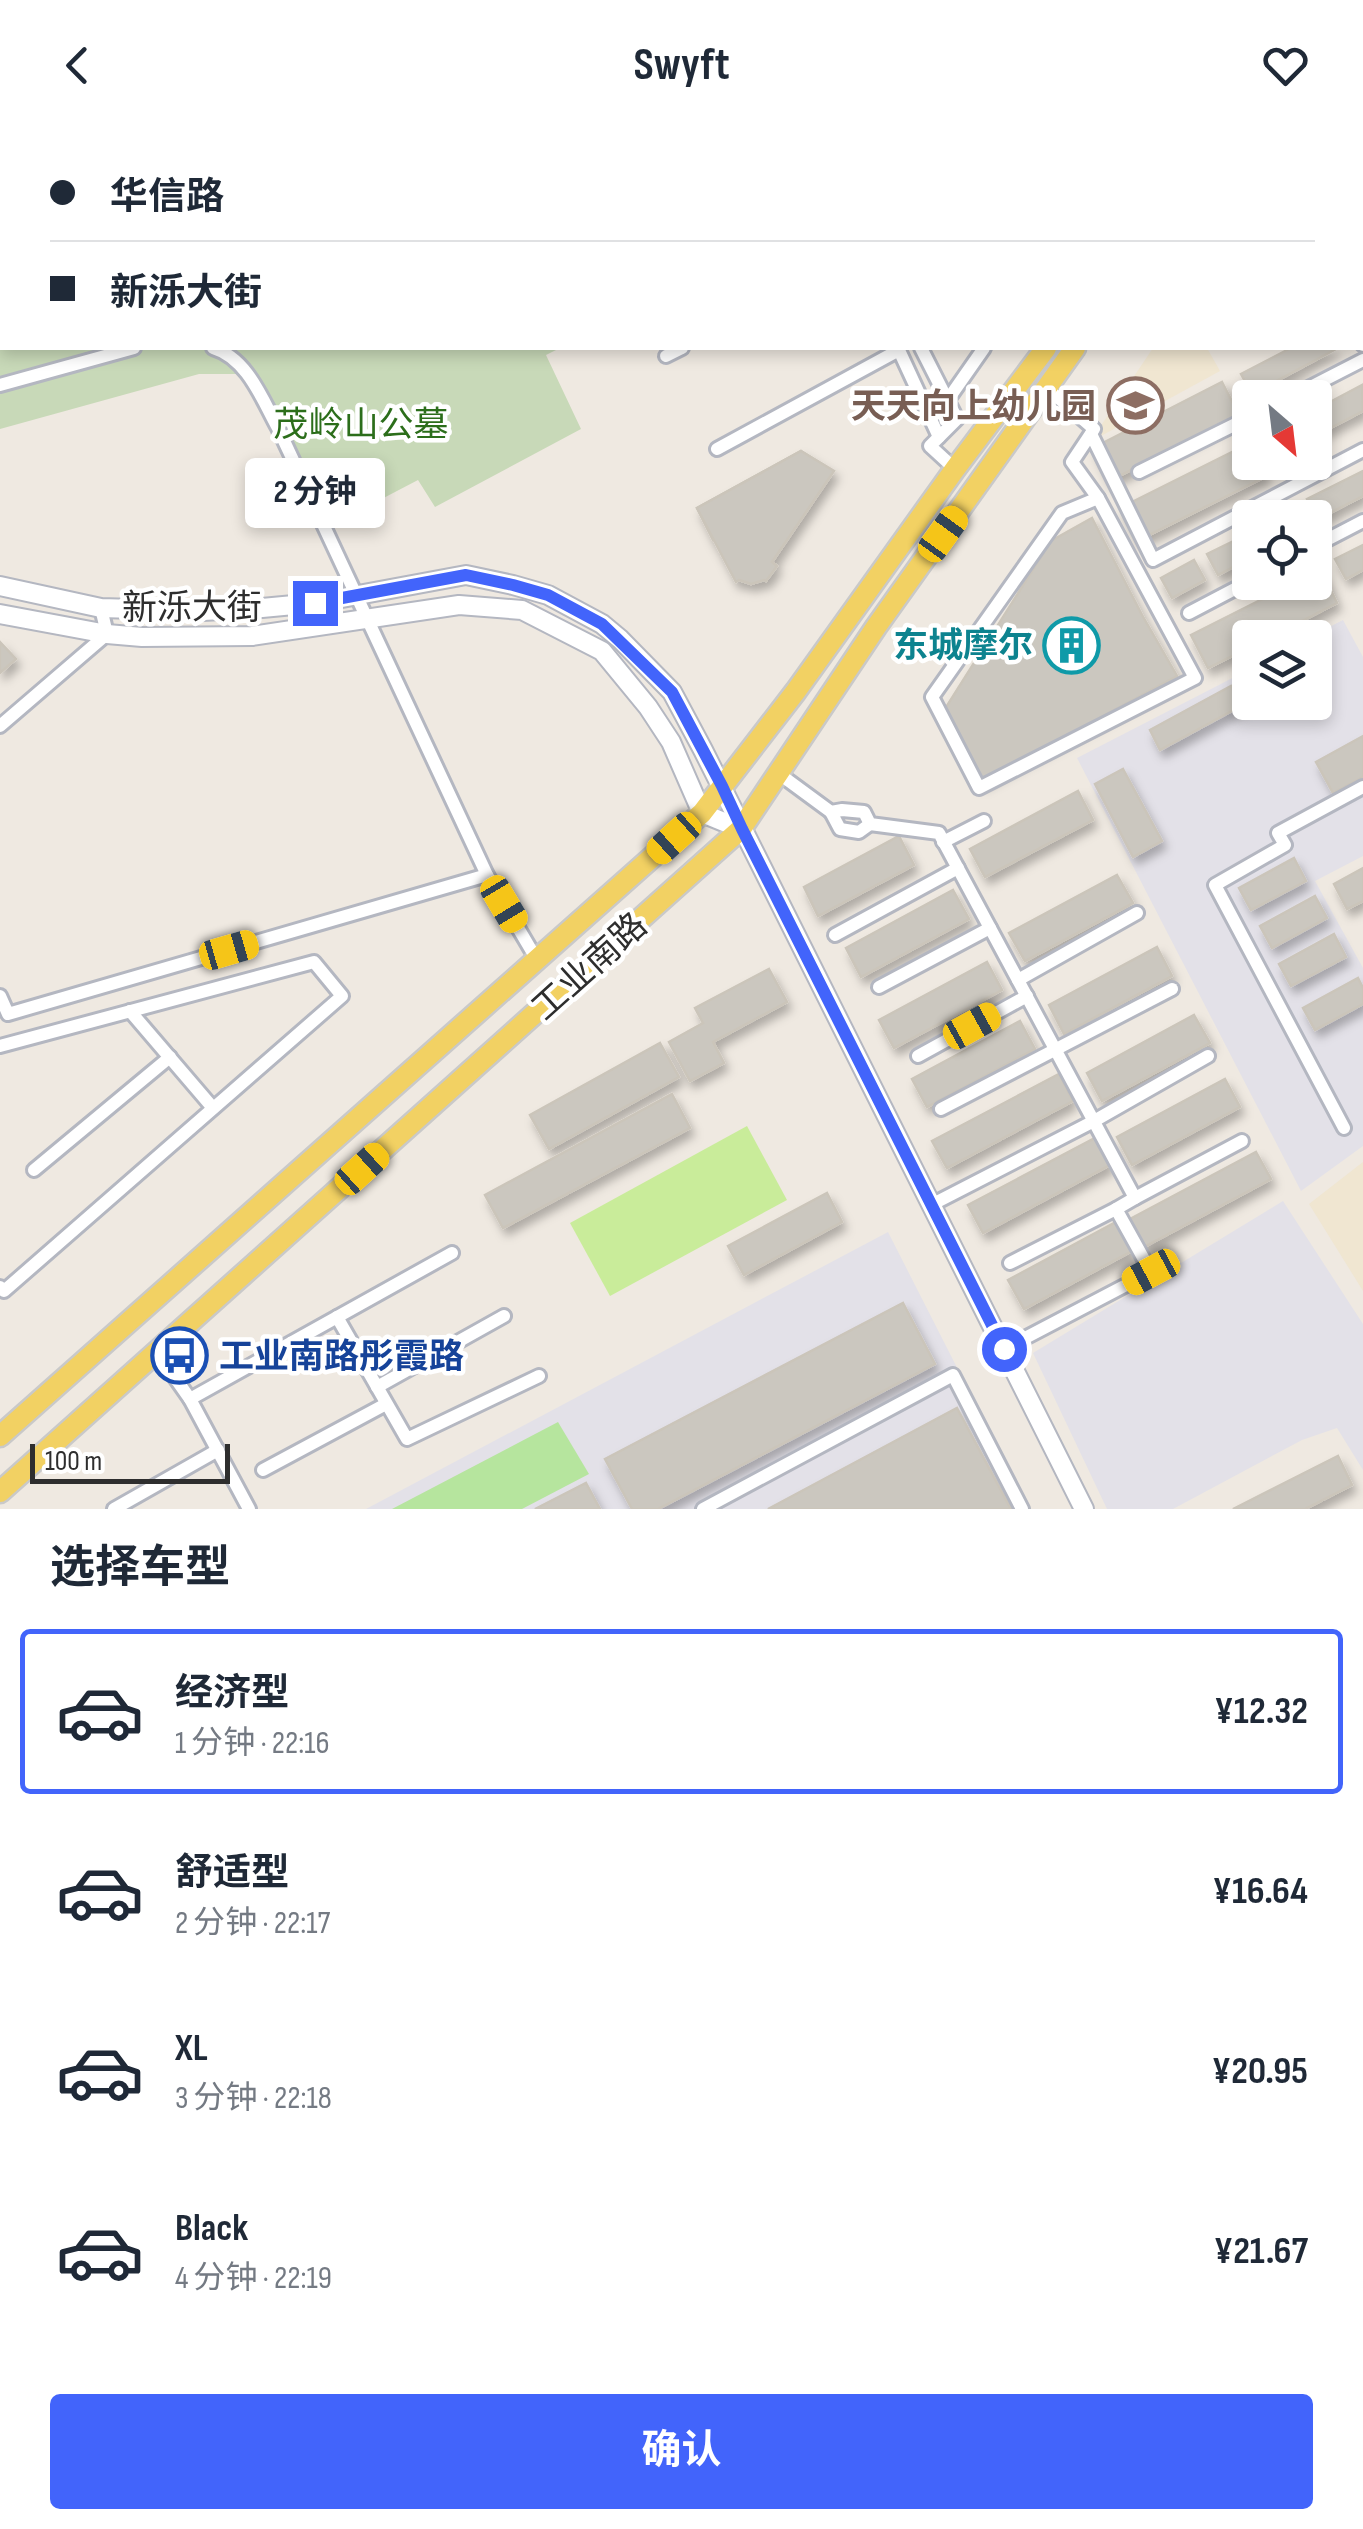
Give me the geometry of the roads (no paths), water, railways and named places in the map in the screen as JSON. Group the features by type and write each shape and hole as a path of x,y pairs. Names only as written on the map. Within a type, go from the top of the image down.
{"main road":[{"name":"工业南路","path":"0,1436 702,814 1044,350"},
{"name":"工业南路","path":"0,1492 742,829 876,627 1074,350"},
{"name":"新泺大街","path":"0,586 102,608 203,610 262,608 354,596 466,575 548,595 602,624 672,692 1084,1509"},
{"name":"新泺大街","path":"0,614 142,638 252,636 459,605 522,610 602,651 648,706 671,742 702,814"},
{"path":"702,814 742,829"}],"street":[{"path":"0,386 127,350"},
{"path":"221,350 249,374 278,428 487,875 537,960"},
{"path":"666,356 678,350"},
{"path":"717,449 894,350"},
{"path":"899,350 939,437"},
{"path":"923,350 956,419 930,446 955,469"},
{"path":"947,400 983,350"},
{"path":"1324,380 1363,360"},
{"path":"1047,388 1094,429 1072,462 1098,498 1195,678 979,788 932,697 1062,514 1098,498"},
{"path":"1139,472 1232,426"},
{"path":"1091,434 1152,560 1363,450"},
{"path":"1332,537 1363,520"},
{"path":"1189,613 1232,590"},
{"path":"0,726 107,634 102,608"},
{"path":"778,773 832,812 840,829 859,832 870,824 938,833 1135,1198"},
{"path":"1344,1128 1215,885 1285,845 1278,833 1363,788"},
{"path":"832,812 864,812 870,824"},
{"path":"944,842 984,821"},
{"path":"834,934 958,868"},
{"path":"0,996 8,1014 487,875"},
{"path":"1018,980 1137,914"},
{"path":"879,987 990,928"},
{"path":"0,1046 314,962 342,996 1,1291"},
{"path":"940,1109 1172,988"},
{"path":"918,1056 1027,996"},
{"path":"130,1011 214,1108"},
{"path":"931,1205 1094,1121 1208,1056"},
{"path":"34,1170 170,1057"},
{"path":"1010,1263 1242,1141"},
{"path":"1004,1349 1151,1272 1116,1209"},
{"path":"190,1400 452,1254"},
{"path":"377,1387 504,1316"},
{"path":"337,1317 406,1439 539,1376"},
{"path":"158,1352 190,1400 249,1509"},
{"path":"702,1509 953,1375 1022,1509"},
{"path":"262,1470 386,1404"},
{"path":"114,1509 218,1450"}],"place":[{"name":"天天向上幼儿园","path":"1135,406"},
{"name":"东城摩尔","path":"1072,645"},
{"name":"工业南路彤霞路","path":"180,1356"}],"park label":[{"name":"茂岭山公墓","path":"361,424"}]}
